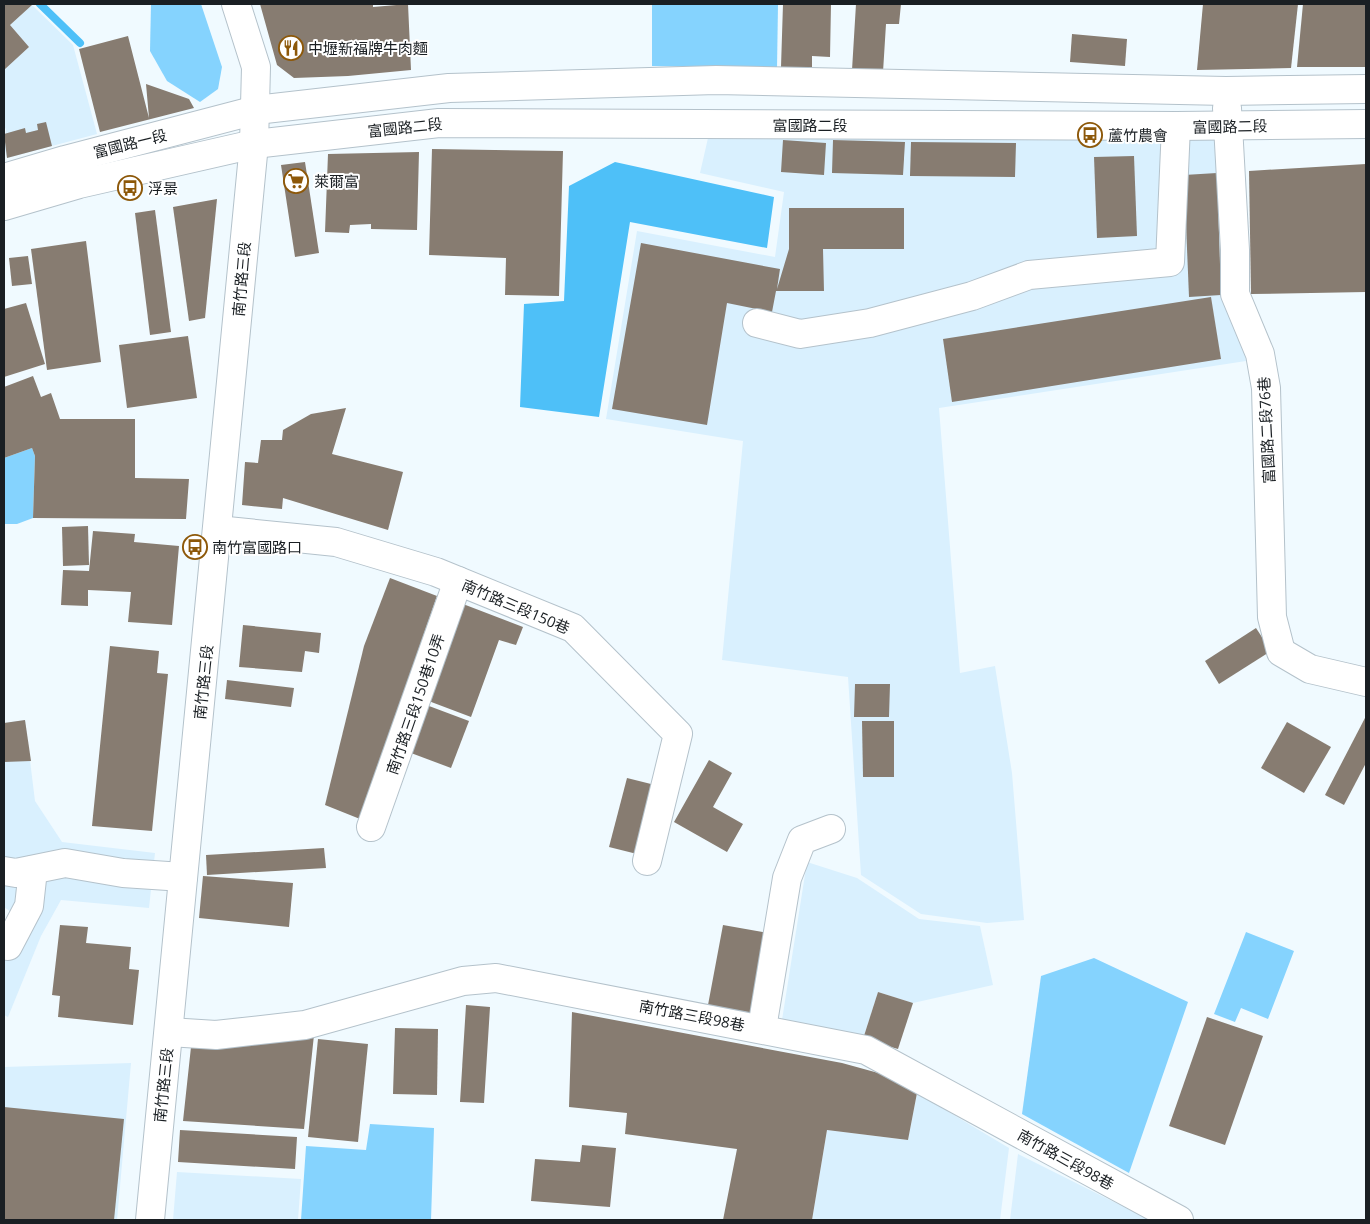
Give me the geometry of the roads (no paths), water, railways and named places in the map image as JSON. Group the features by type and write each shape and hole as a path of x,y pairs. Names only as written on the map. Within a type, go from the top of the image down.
{"street":[{"name":"南竹路三段","path":"150,1220 254,144 256,67 236,4"},
{"path":"256,110 449,88 716,80 1226,91 1366,89"},
{"name":"富國路二段76巷","path":"1226,91 1235,250 1235,294 1260,354 1266,388 1272,617 1281,652 1310,669 1366,682"},
{"name":"富國路一段","path":"4,178 256,110"},
{"name":"富國路二段","path":"254,144 439,123 1176,126 1366,124"},
{"path":"757,323 800,334 879,320 972,296 1029,275 1170,262 1176,126"},
{"name":"富國路一段","path":"4,206 79,184 254,144"},
{"name":"南竹路三段150巷","path":"217,530 336,542 436,572 573,628 678,734 647,861"},
{"name":"南竹路三段150巷10弄","path":"371,827 458,581"},
{"path":"762,1028 787,878 802,840 831,829"},
{"path":"4,871 16,873 65,863 123,873 183,877"},
{"path":"8,946 29,906 33,870"},
{"name":"南竹路三段98巷","path":"168,1032 216,1035 305,1025 463,981 496,978 762,1028 866,1050 1179,1220"}],"waterway":[{"path":"40,4 80,43"}],"place":[{"name":"中壢新福牌牛肉麵","path":"291,48"},
{"name":"蘆竹農會","path":"1090,135"},
{"name":"萊爾富","path":"296,181"},
{"name":"浮景","path":"130,188"},
{"name":"南竹富國路口","path":"195,547"}]}
